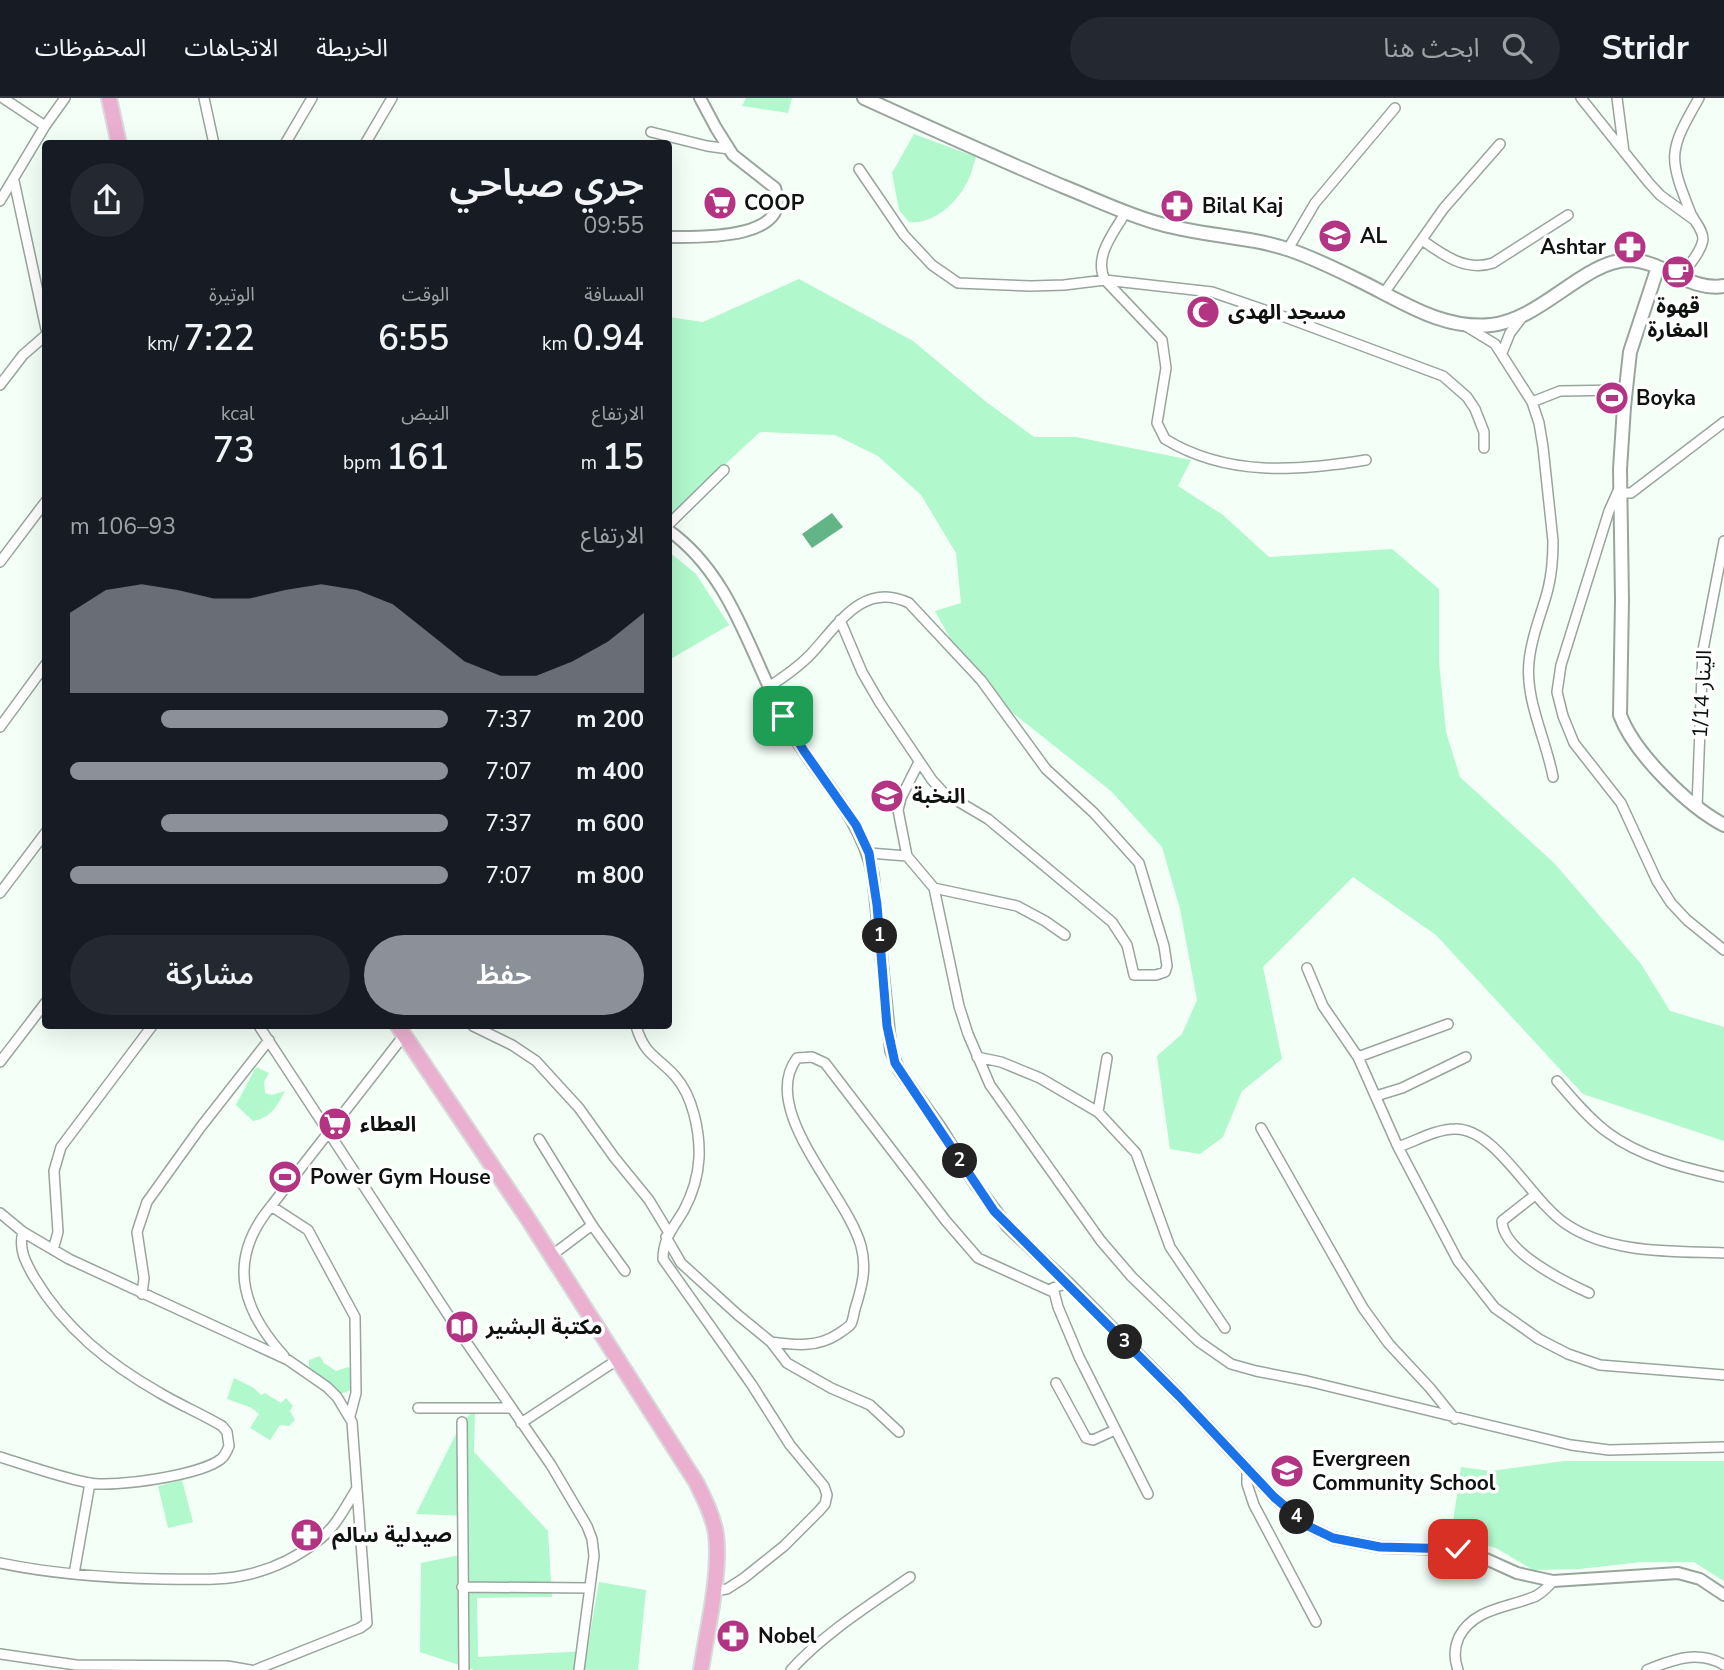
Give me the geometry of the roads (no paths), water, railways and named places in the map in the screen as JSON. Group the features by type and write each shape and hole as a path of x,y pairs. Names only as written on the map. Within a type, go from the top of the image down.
{"main road":[{"path":"109,98 119,140"},
{"path":"864,98 1010,164 1126,212 1162,225 1289,249 1429,316 1462,324 1491,325 1522,316 1575,282 1616,262 1628,260 1658,267 1699,285 1724,286"},
{"path":"1658,267 1630,352 1626,390 1620,490 1620,715 1625,728 1642,753 1697,807 1724,825"},
{"path":"401,1030 551,1256 696,1482 706,1503 716,1532 716,1554 701,1670"}],"street":[{"path":"3,98 45,126"},
{"path":"0,201 65,98"},
{"path":"204,98 213,140"},
{"path":"287,140 312,98"},
{"path":"367,140 392,98"},
{"path":"672,237 725,236 757,227 774,212 778,199 771,183 744,165 729,149 700,98"},
{"path":"1581,98 1660,195 1693,219"},
{"path":"1617,98 1624,152"},
{"path":"1682,276 1703,240 1703,235 1693,219 1676,174 1674,146 1699,98"},
{"path":"1289,249 1315,203 1395,108"},
{"path":"651,132 729,149"},
{"path":"1384,293 1444,208 1500,144"},
{"path":"859,169 904,235 932,265 958,283 1042,286 1105,280 1212,292 1443,376 1460,389 1475,409 1484,432 1483,448"},
{"path":"13,181 42,311"},
{"path":"1126,212 1103,254 1101,268 1105,280 1162,340 1166,368 1157,422 1165,439 1208,458 1265,469 1306,469 1366,460"},
{"path":"1422,240 1464,265 1482,267 1493,263 1569,215"},
{"path":"1502,353 1510,333 1522,316"},
{"path":"1462,324 1494,344 1502,353 1532,402 1539,423 1553,557 1548,590 1530,653 1528,674 1553,777"},
{"path":"0,385 23,355 42,338"},
{"path":"1532,402 1560,391 1626,390"},
{"path":"1724,422 1631,493 1620,490 1609,512 1561,665 1557,692 1567,731 1621,803 1657,881 1671,903 1687,920 1724,950"},
{"path":"672,523 724,470"},
{"path":"0,562 42,506"},
{"path":"672,531 702,561 719,586 792,732 851,816 869,853 880,936 887,1026 895,1063 994,1211 1187,1404 1247,1470 1290,1513 1308,1526 1333,1538 1380,1547 1466,1550 1517,1573 1553,1581 1678,1573 1700,1579 1724,1595"},
{"name":"الينار 1/14","path":"1697,807 1703,650 1724,541"},
{"path":"770,686 791,672 810,655 840,620 868,599 898,597 909,603 981,680 1046,769 1094,813 1139,863 1164,946 1167,966 1165,972 1146,976 1134,975 1127,945 1112,922 988,818 944,793 919,762 880,703 862,672 840,620"},
{"path":"0,727 42,669"},
{"path":"919,762 901,797 898,810 907,856 934,888 960,1006 977,1057 990,1085 1101,1241 1132,1277 1212,1352 1231,1364 1256,1371 1307,1381 1537,1438 1596,1449 1724,1447"},
{"path":"0,892 42,837"},
{"path":"869,853 907,856"},
{"path":"934,888 1017,906 1065,935"},
{"path":"1307,968 1323,1006 1358,1057 1398,1147 1458,1261 1494,1308 1520,1328 1568,1354 1600,1365 1724,1375"},
{"path":"0,1062 42,1007"},
{"path":"1358,1057 1448,1024"},
{"path":"53,1250 58,1236 54,1171 61,1147 150,1029"},
{"path":"261,1029 587,1525 594,1556 579,1670"},
{"path":"479,1029 512,1045 536,1061 579,1108 649,1200 681,1263 771,1342 787,1363 831,1388 870,1405 899,1432"},
{"path":"637,1029 645,1048 676,1077 690,1102 699,1139 696,1184 684,1210 667,1235 663,1259 699,1308 790,1446 824,1486 827,1495 825,1504 784,1546 744,1578 727,1588 713,1591"},
{"path":"288,1360 266,1335 256,1318 244,1286 245,1258 256,1227 329,1132 401,1030"},
{"path":"142,1294 144,1278 137,1232 147,1202 200,1128 269,1040"},
{"path":"771,1342 802,1345 827,1341 850,1325 865,1278 861,1246 850,1220 806,1143 788,1104 789,1069 797,1058 811,1057 825,1063 946,1221 978,1258 1053,1292"},
{"path":"977,1057 1001,1062 1040,1078 1098,1112 1136,1153 1170,1247 1226,1328"},
{"path":"1376,1096 1402,1088 1466,1057"},
{"path":"1098,1112 1107,1058"},
{"path":"1558,1081 1591,1119 1640,1152 1724,1177"},
{"path":"1261,1128 1363,1308 1389,1344 1455,1419"},
{"path":"1398,1147 1443,1131 1454,1129 1475,1132 1499,1151 1535,1195 1566,1224 1604,1241 1649,1249 1724,1253"},
{"path":"540,1139 592,1225 625,1271"},
{"path":"1535,1195 1502,1221 1502,1226 1520,1251 1538,1265 1589,1293"},
{"path":"256,1670 367,1623 350,1416 356,1393 355,1317 309,1230 271,1206"},
{"path":"0,1213 23,1232 53,1250 142,1294 288,1360 327,1387 350,1416"},
{"path":"551,1256 592,1225"},
{"path":"0,1457 90,1483 116,1485 213,1463 226,1453 229,1438 222,1426 142,1382 104,1357 73,1330 51,1304 30,1270 21,1247 23,1232"},
{"path":"1068,1283 1054,1287 1053,1292 1079,1357 1148,1494"},
{"path":"246,1341 255,1331 256,1318"},
{"path":"522,1423 617,1360"},
{"path":"1056,1383 1086,1438 1093,1440 1115,1430"},
{"path":"418,1408 511,1408"},
{"path":"462,1422 464,1670"},
{"path":"1247,1470 1247,1484 1254,1504 1316,1622"},
{"path":"74,1574 90,1483"},
{"path":"0,1563 74,1574 126,1578 213,1579 244,1575 282,1563 315,1543 336,1523 357,1488"},
{"path":"791,1670 814,1648 910,1577"},
{"path":"1458,1670 1455,1655 1457,1643 1470,1621 1536,1596 1553,1581"},
{"path":"462,1587 589,1588"},
{"path":"0,1654 76,1665 250,1670"},
{"path":"1647,1670 1681,1657 1704,1657 1724,1665"}],"place":[{"name":"COOP","path":"720,203"},
{"name":"Bilal Kaj","path":"1177,206"},
{"name":"AL","path":"1335,236"},
{"name":"Ashtar","path":"1630,247"},
{"name":"قهوة المغارة","path":"1678,272"},
{"name":"مسجد الهدى","path":"1203,312"},
{"name":"Boyka","path":"1612,398"},
{"name":"النخبة","path":"887,796"},
{"name":"العطاء","path":"335,1124"},
{"name":"Power Gym House","path":"285,1177"},
{"name":"مكتبة البشير","path":"462,1327"},
{"name":"Evergreen Community School","path":"1287,1471"},
{"name":"صيدلية سالم","path":"307,1535"},
{"name":"Nobel","path":"733,1636"}]}
